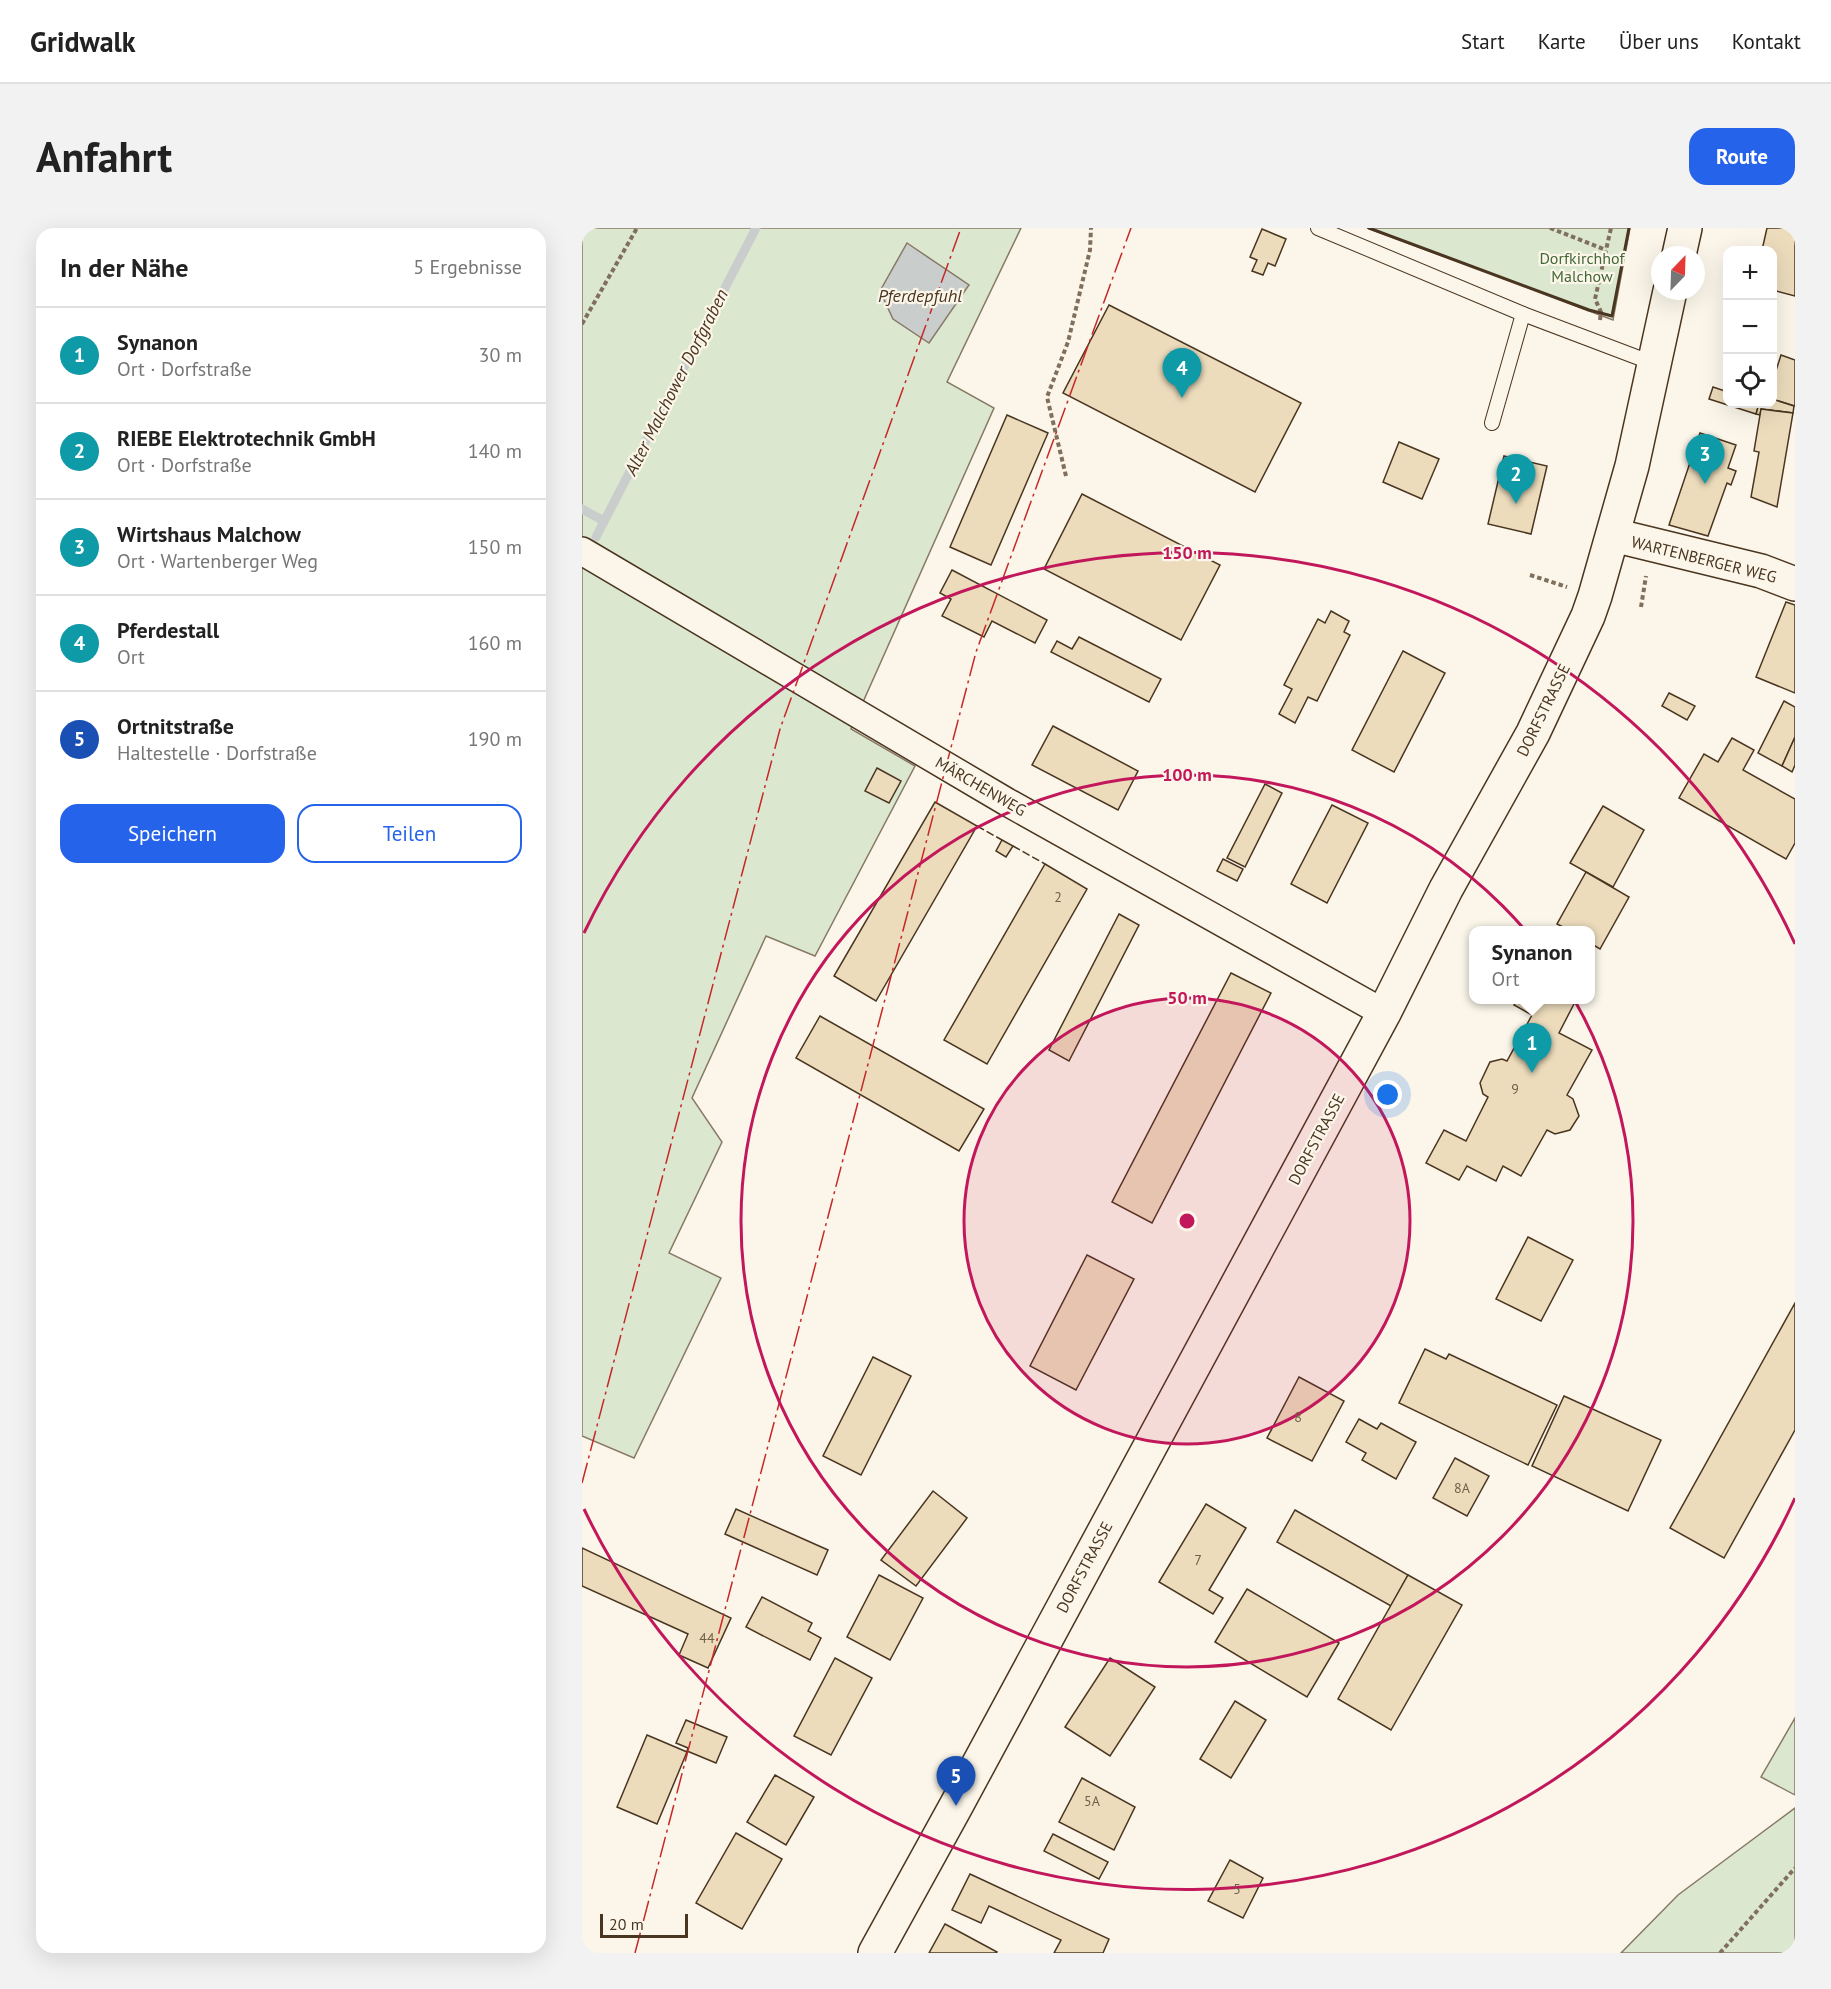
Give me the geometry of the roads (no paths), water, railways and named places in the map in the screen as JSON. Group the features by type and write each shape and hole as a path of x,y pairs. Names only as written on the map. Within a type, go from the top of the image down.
{"main road":[{"path":"1680,246 1684,228"},
{"name":"DORFSTRASSE","path":"875,1953 1384,1013 1446,890 1533,733 1588,616 1632,466 1669,300"},
{"name":"WARTENBERGER WEG","path":"1613,535 1761,571 1795,584"}],"street":[{"name":"MÄRCHENWEG","path":"582,551 1007,802 1384,1013"}],"lane":[{"path":"1318,228 1523,314 1655,364"},
{"path":"1492,423 1523,314"}],"water":[{"name":"Pferdepfuhl","path":"907,243 969,285 929,343 893,319 880,291"}],"waterway":[{"name":"Alter Malchower Dorfgraben","path":"596,537 756,228"},
{"path":"582,509 604,521"}],"place":[{"name":"Pferdestall","path":"1182,398"},
{"name":"Wirtshaus Malchow","path":"1705,484"},
{"name":"RIEBE Elektrotechnik GmbH","path":"1516,504"},
{"name":"Synanon","path":"1532,1073"},
{"name":"Ortnitstraße","path":"956,1806"}],"park label":[{"name":"Dorfkirchhof Malchow","path":"1582,267"}]}
